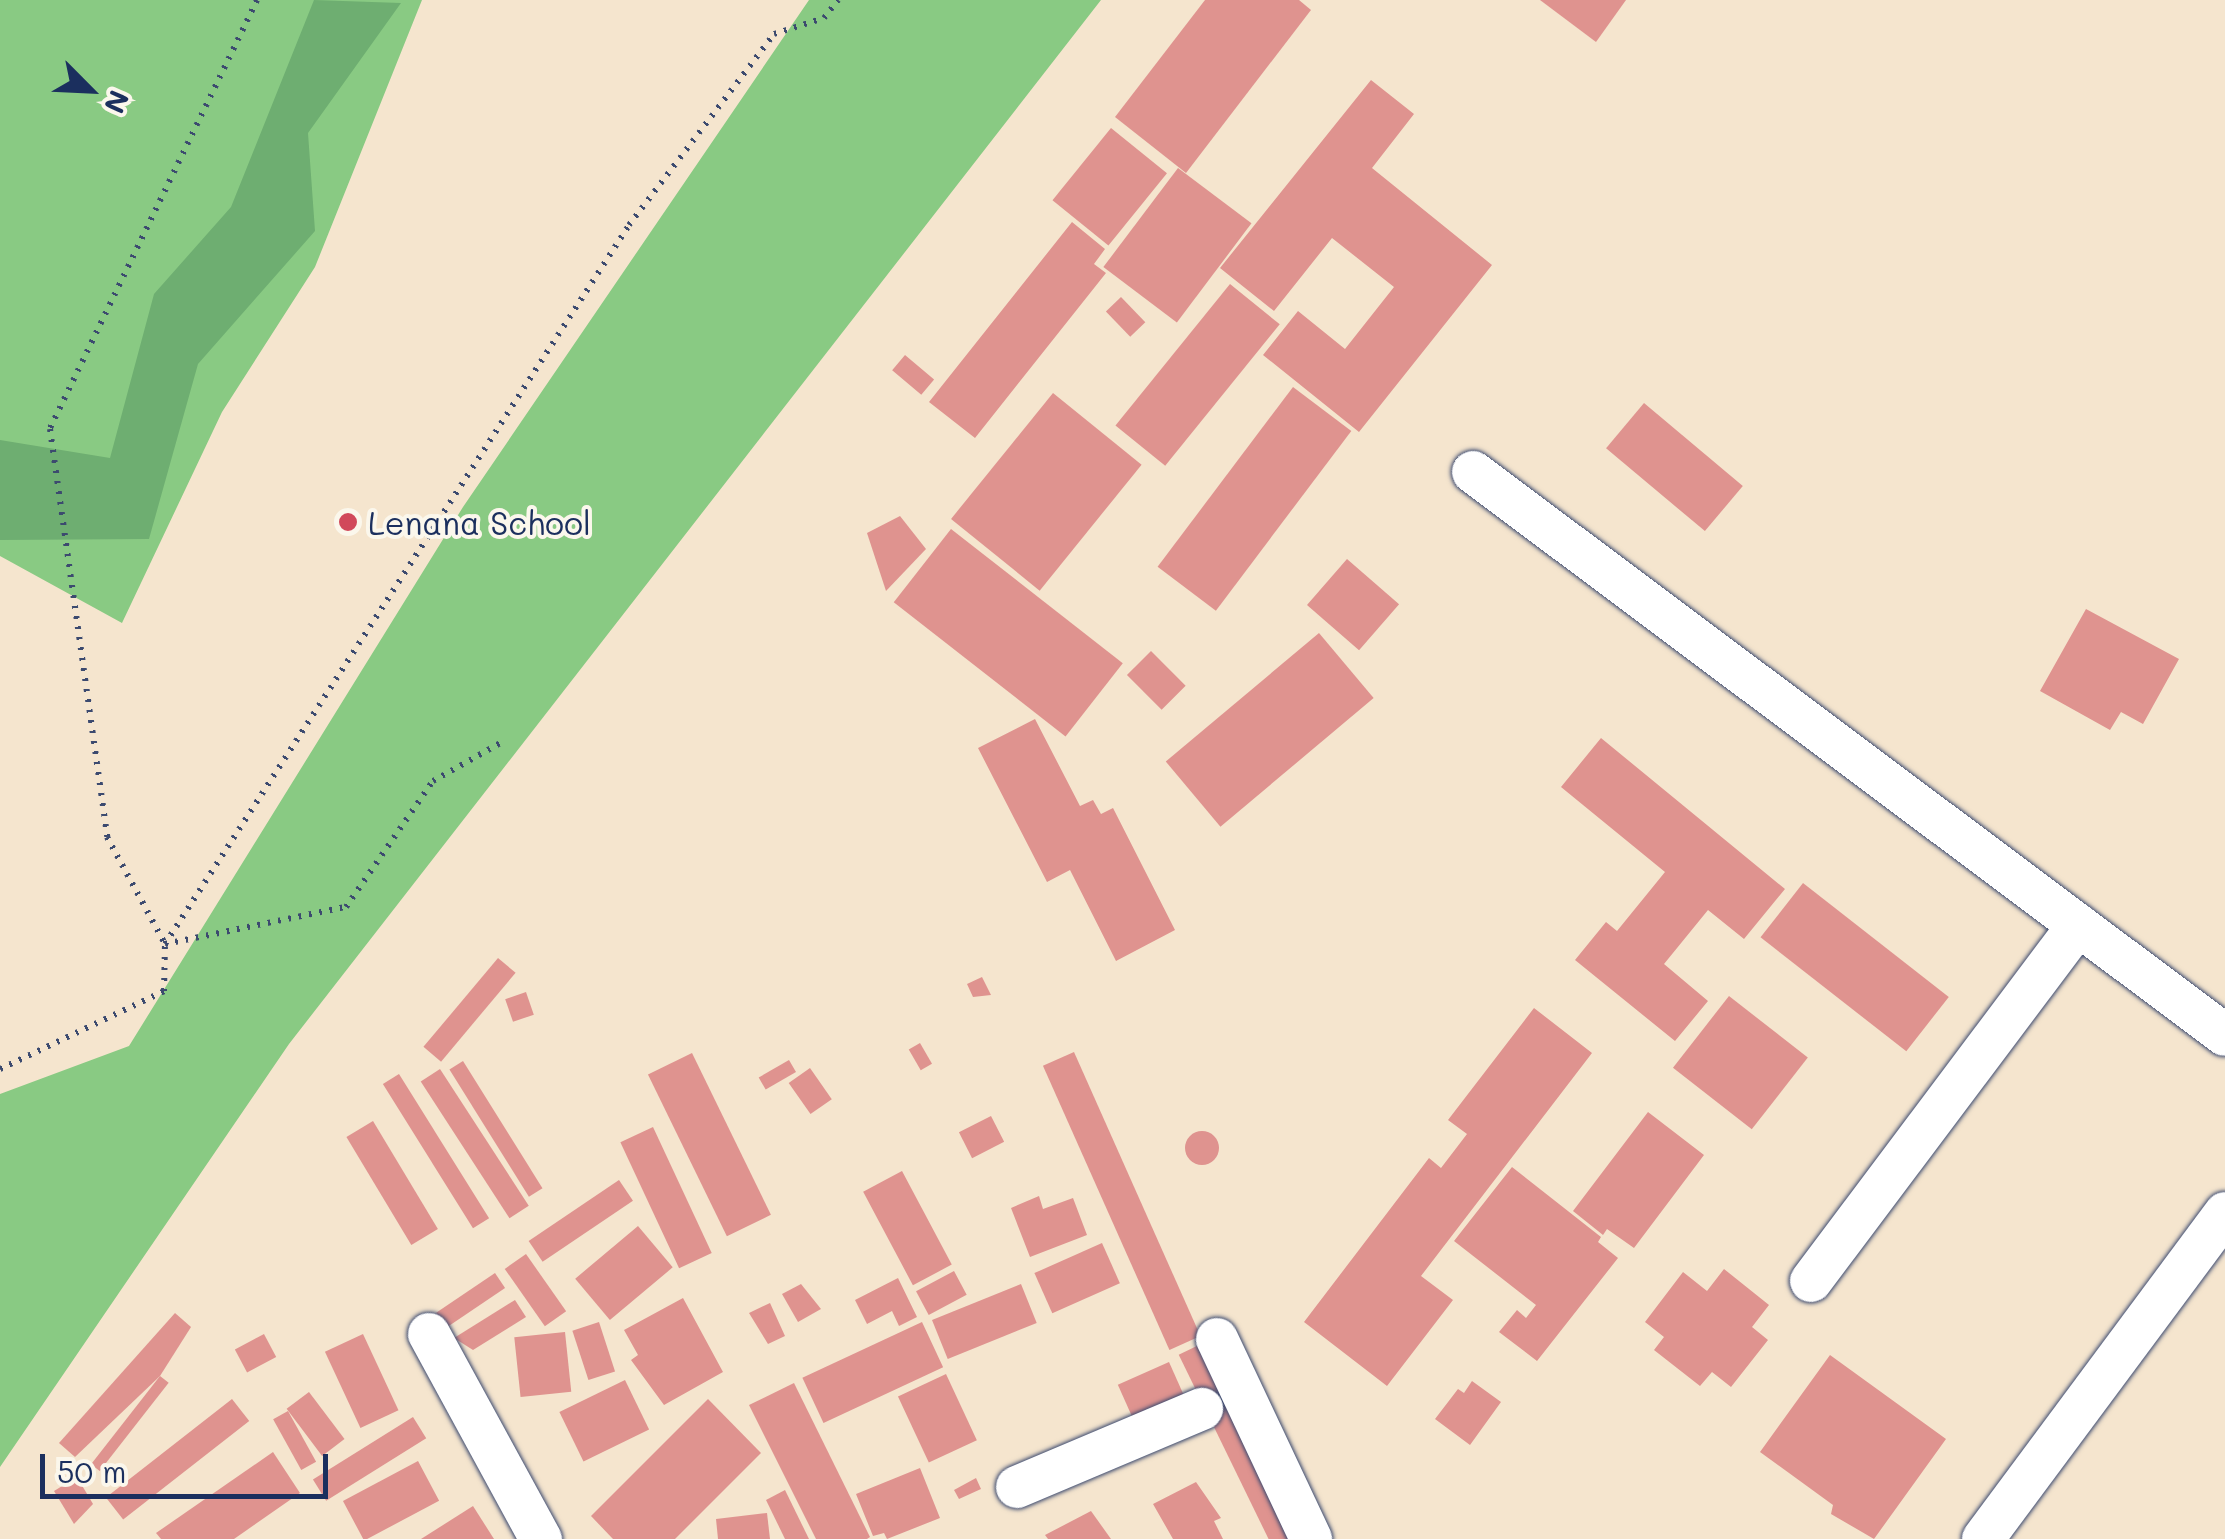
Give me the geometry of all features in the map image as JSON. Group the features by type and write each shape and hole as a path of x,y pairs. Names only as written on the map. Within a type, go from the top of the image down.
{"street":[{"path":"1473,472 2225,1034"},
{"path":"1810,1281 2078,924"},
{"path":"1983,1539 2225,1212"},
{"path":"429,1334 540,1539"},
{"path":"1217,1338 1310,1539"},
{"path":"1017,1487 1202,1408"}],"path":[{"path":"0,1069 164,990 165,944 106,837 50,429 256,0"},
{"path":"165,944 629,225 774,34 824,18 838,0"},
{"path":"165,944 346,907 433,781 504,741"}],"green space":[{"path":"0,0 422,0 315,267 222,412 122,623 0,556"},
{"path":"314,0 401,3 308,133 315,231 198,364 149,539 0,540 0,440 110,458 154,294 231,207"},
{"path":"809,0 1101,0 289,1044 0,1467 0,1094 129,1046 463,507"}],"building":[{"path":"1205,0 1299,0 1311,10 1186,173 1115,117"},
{"path":"1540,0 1626,0 1596,42"},
{"path":"1371,80 1414,114 1372,168 1492,265 1359,432 1263,355 1298,311 1345,349 1394,287 1332,238 1274,311 1220,268"},
{"path":"1111,128 1167,173 1108,246 1052,200"},
{"path":"1178,168 1251,223 1177,322 1103,267"},
{"path":"1072,222 1105,249 1094,264 1106,273 975,438 929,402"},
{"path":"1230,284 1280,324 1165,466 1115,425"},
{"path":"1121,297 1145,322 1130,337 1106,312"},
{"path":"905,355 934,379 921,395 892,370"},
{"path":"1293,387 1351,431 1216,611 1158,567"},
{"path":"1053,393 1142,465 1040,591 951,519"},
{"path":"1644,403 1743,486 1705,531 1606,448"},
{"path":"900,516 926,549 886,591 867,533"},
{"path":"951,529 1123,663 1066,736 894,602"},
{"path":"1347,559 1399,604 1359,650 1307,605"},
{"path":"2086,609 2179,659 2143,724 2121,712 2110,730 2040,691"},
{"path":"1319,633 1374,698 1220,827 1166,762"},
{"path":"1151,651 1186,686 1162,710 1127,675"},
{"path":"1035,719 1080,806 1093,800 1101,814 1113,808 1175,930 1116,961 1070,870 1047,882 978,748"},
{"path":"1601,738 1785,889 1744,939 1708,910 1664,964 1708,1001 1675,1041 1575,960 1606,922 1617,931 1665,872 1561,787"},
{"path":"1803,883 1949,997 1906,1051 1761,937"},
{"path":"498,958 516,973 441,1062 423,1047"},
{"path":"982,977 991,995 973,997 967,984"},
{"path":"526,992 534,1015 513,1022 505,999"},
{"path":"1729,996 1808,1058 1752,1129 1673,1068"},
{"path":"1534,1008 1592,1053 1421,1276 1453,1300 1387,1386 1304,1322 1429,1158 1441,1168 1467,1134 1448,1120"},
{"path":"920,1043 932,1064 921,1070 909,1050"},
{"path":"1074,1052 1200,1336 1169,1350 1043,1066"},
{"path":"692,1053 771,1215 727,1236 648,1074"},
{"path":"789,1060 796,1072 766,1090 759,1078"},
{"path":"463,1061 542,1188 529,1197 449,1069"},
{"path":"810,1068 832,1099 810,1114 789,1083"},
{"path":"440,1069 529,1206 509,1218 421,1082"},
{"path":"399,1074 489,1218 473,1228 383,1084"},
{"path":"1648,1112 1704,1155 1634,1248 1607,1229 1603,1235 1573,1211"},
{"path":"991,1116 1004,1142 972,1158 959,1132"},
{"path":"373,1121 438,1229 411,1245 346,1137"},
{"path":"653,1127 712,1253 679,1268 620,1142"},
{"path":"1202,1131 1214,1136 1219,1148 1214,1160 1202,1165 1190,1160 1185,1148 1190,1136"},
{"path":"1512,1167 1601,1237 1598,1242 1618,1258 1537,1361 1499,1332 1517,1310 1526,1318 1536,1305 1454,1241"},
{"path":"902,1171 952,1265 913,1285 863,1192"},
{"path":"619,1180 633,1201 543,1262 529,1241"},
{"path":"1039,1196 1043,1209 1073,1198 1087,1235 1030,1257 1011,1208"},
{"path":"638,1226 673,1267 610,1320 575,1279"},
{"path":"1102,1243 1120,1283 1052,1313 1034,1273"},
{"path":"526,1254 566,1311 545,1326 505,1269"},
{"path":"1724,1269 1769,1305 1752,1327 1768,1340 1731,1387 1712,1372 1700,1386 1654,1350 1664,1337 1645,1322 1683,1272 1707,1291"},
{"path":"954,1271 967,1295 929,1315 916,1291"},
{"path":"495,1273 505,1288 446,1328 436,1313"},
{"path":"898,1278 917,1317 899,1326 892,1311 867,1324 855,1300"},
{"path":"801,1284 821,1309 798,1322 782,1294"},
{"path":"1021,1284 1037,1323 948,1359 932,1320"},
{"path":"683,1298 723,1372 664,1405 631,1360 638,1355 624,1330"},
{"path":"515,1300 526,1317 473,1350 454,1338"},
{"path":"770,1303 785,1336 768,1344 749,1313"},
{"path":"175,1313 191,1327 160,1376 75,1457 59,1443"},
{"path":"599,1322 615,1371 588,1380 572,1331"},
{"path":"922,1322 943,1367 823,1423 802,1378"},
{"path":"565,1332 571,1392 521,1397 514,1337"},
{"path":"264,1334 276,1357 247,1372 235,1349"},
{"path":"363,1334 398,1410 360,1428 325,1352"},
{"path":"1203,1343 1298,1538 1269,1539 1179,1355"},
{"path":"1830,1355 1946,1439 1874,1539 1831,1514 1833,1505 1760,1452"},
{"path":"1169,1362 1186,1401 1135,1424 1118,1385"},
{"path":"946,1374 977,1440 929,1463 898,1396"},
{"path":"160,1376 169,1383 100,1471 91,1464"},
{"path":"625,1380 649,1429 583,1461 559,1412"},
{"path":"1472,1381 1501,1402 1470,1445 1435,1419 1458,1389 1464,1393"},
{"path":"794,1383 870,1537 867,1539 816,1539 749,1405"},
{"path":"309,1392 345,1439 322,1456 287,1409"},
{"path":"232,1399 249,1421 123,1520 106,1498"},
{"path":"708,1399 761,1453 675,1539 613,1539 591,1516"},
{"path":"288,1411 316,1462 301,1470 273,1419"},
{"path":"413,1417 426,1438 326,1501 313,1480"},
{"path":"273,1452 300,1493 234,1539 161,1539 156,1533"},
{"path":"418,1461 439,1501 367,1539 363,1539 343,1501"},
{"path":"920,1468 940,1518 887,1539 884,1533 873,1536 856,1494"},
{"path":"77,1477 93,1504 74,1524 54,1491"},
{"path":"976,1478 981,1489 959,1499 954,1490"},
{"path":"1196,1482 1221,1518 1214,1521 1223,1539 1173,1539 1153,1504"},
{"path":"785,1490 809,1539 785,1539 766,1500"},
{"path":"473,1506 494,1539 421,1539"},
{"path":"1091,1511 1111,1539 1048,1539 1045,1535"},
{"path":"767,1513 770,1539 718,1539 716,1519"}],"place":[{"name":"Lenana School","path":"348,522"}]}
